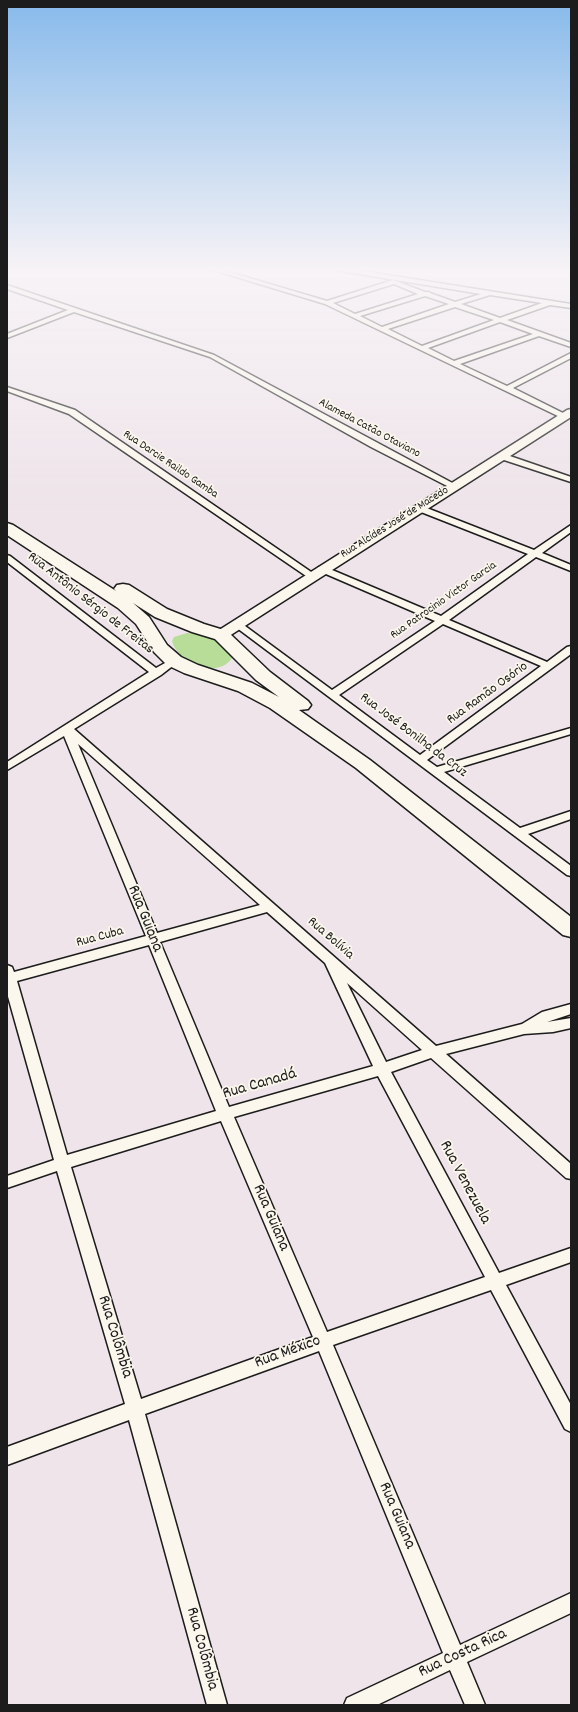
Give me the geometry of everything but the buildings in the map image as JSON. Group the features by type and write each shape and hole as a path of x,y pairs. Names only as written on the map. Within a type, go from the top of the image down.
{"highway":[{"path":"7,515 155,609 198,628 221,635 239,650 263,676 382,764 571,911"},
{"path":"7,528 124,604 143,621 168,655 191,669 245,687 277,704 363,764 571,929"},
{"path":"168,655 167,637 172,632 181,629 198,628"},
{"path":"201,672 217,670 230,664 239,650"}],"street":[{"name":"Alameda Catão Otaviano","path":"191,349 212,356 374,445 454,486"},
{"path":"424,349 568,414"},
{"path":"455,363 496,349"},
{"path":"508,388 571,355"},
{"name":"Rua Darcie Raildo Gamba","path":"7,389 72,412 317,573 442,620 549,666"},
{"name":"Rua Alcídes José de Macedo","path":"221,635 568,414"},
{"path":"501,456 571,480"},
{"path":"419,508 571,568"},
{"name":"Rua Patrocinio Victor Garcia","path":"332,695 442,620 571,528"},
{"name":"Rua Antônio Sérgio de Freitas","path":"7,558 157,673"},
{"name":"Rua José Bonilha da Cruz","path":"238,625 571,872"},
{"name":"Rua Ramão Osório","path":"420,760 571,649"},
{"path":"7,767 157,673 168,655"},
{"name":"Rua Bolívia","path":"67,729 571,1173"},
{"name":"Rua Guiana","path":"67,729 225,1114 475,1705"},
{"path":"435,771 571,731"},
{"path":"519,833 571,815"},
{"name":"Rua Cuba","path":"8,975 153,940 270,907"},
{"name":"Rua Venezuela","path":"328,958 382,1069 571,1423"},
{"name":"Rua Colômbia","path":"8,975 135,1409 217,1705"},
{"path":"524,1029 547,1016 571,1009"},
{"path":"524,1029 553,1027 571,1023"},
{"name":"Rua Canadá","path":"7,1182 62,1163 382,1069 433,1052 524,1029"},
{"name":"Rua México","path":"7,1456 322,1341 571,1255"},
{"name":"Rua Costa Rica","path":"354,1705 571,1603"}],"green space":[{"path":"187,633 200,635 220,642 230,652 232,658 226,664 217,668 199,666 189,661 175,649 172,641 174,637"}]}
